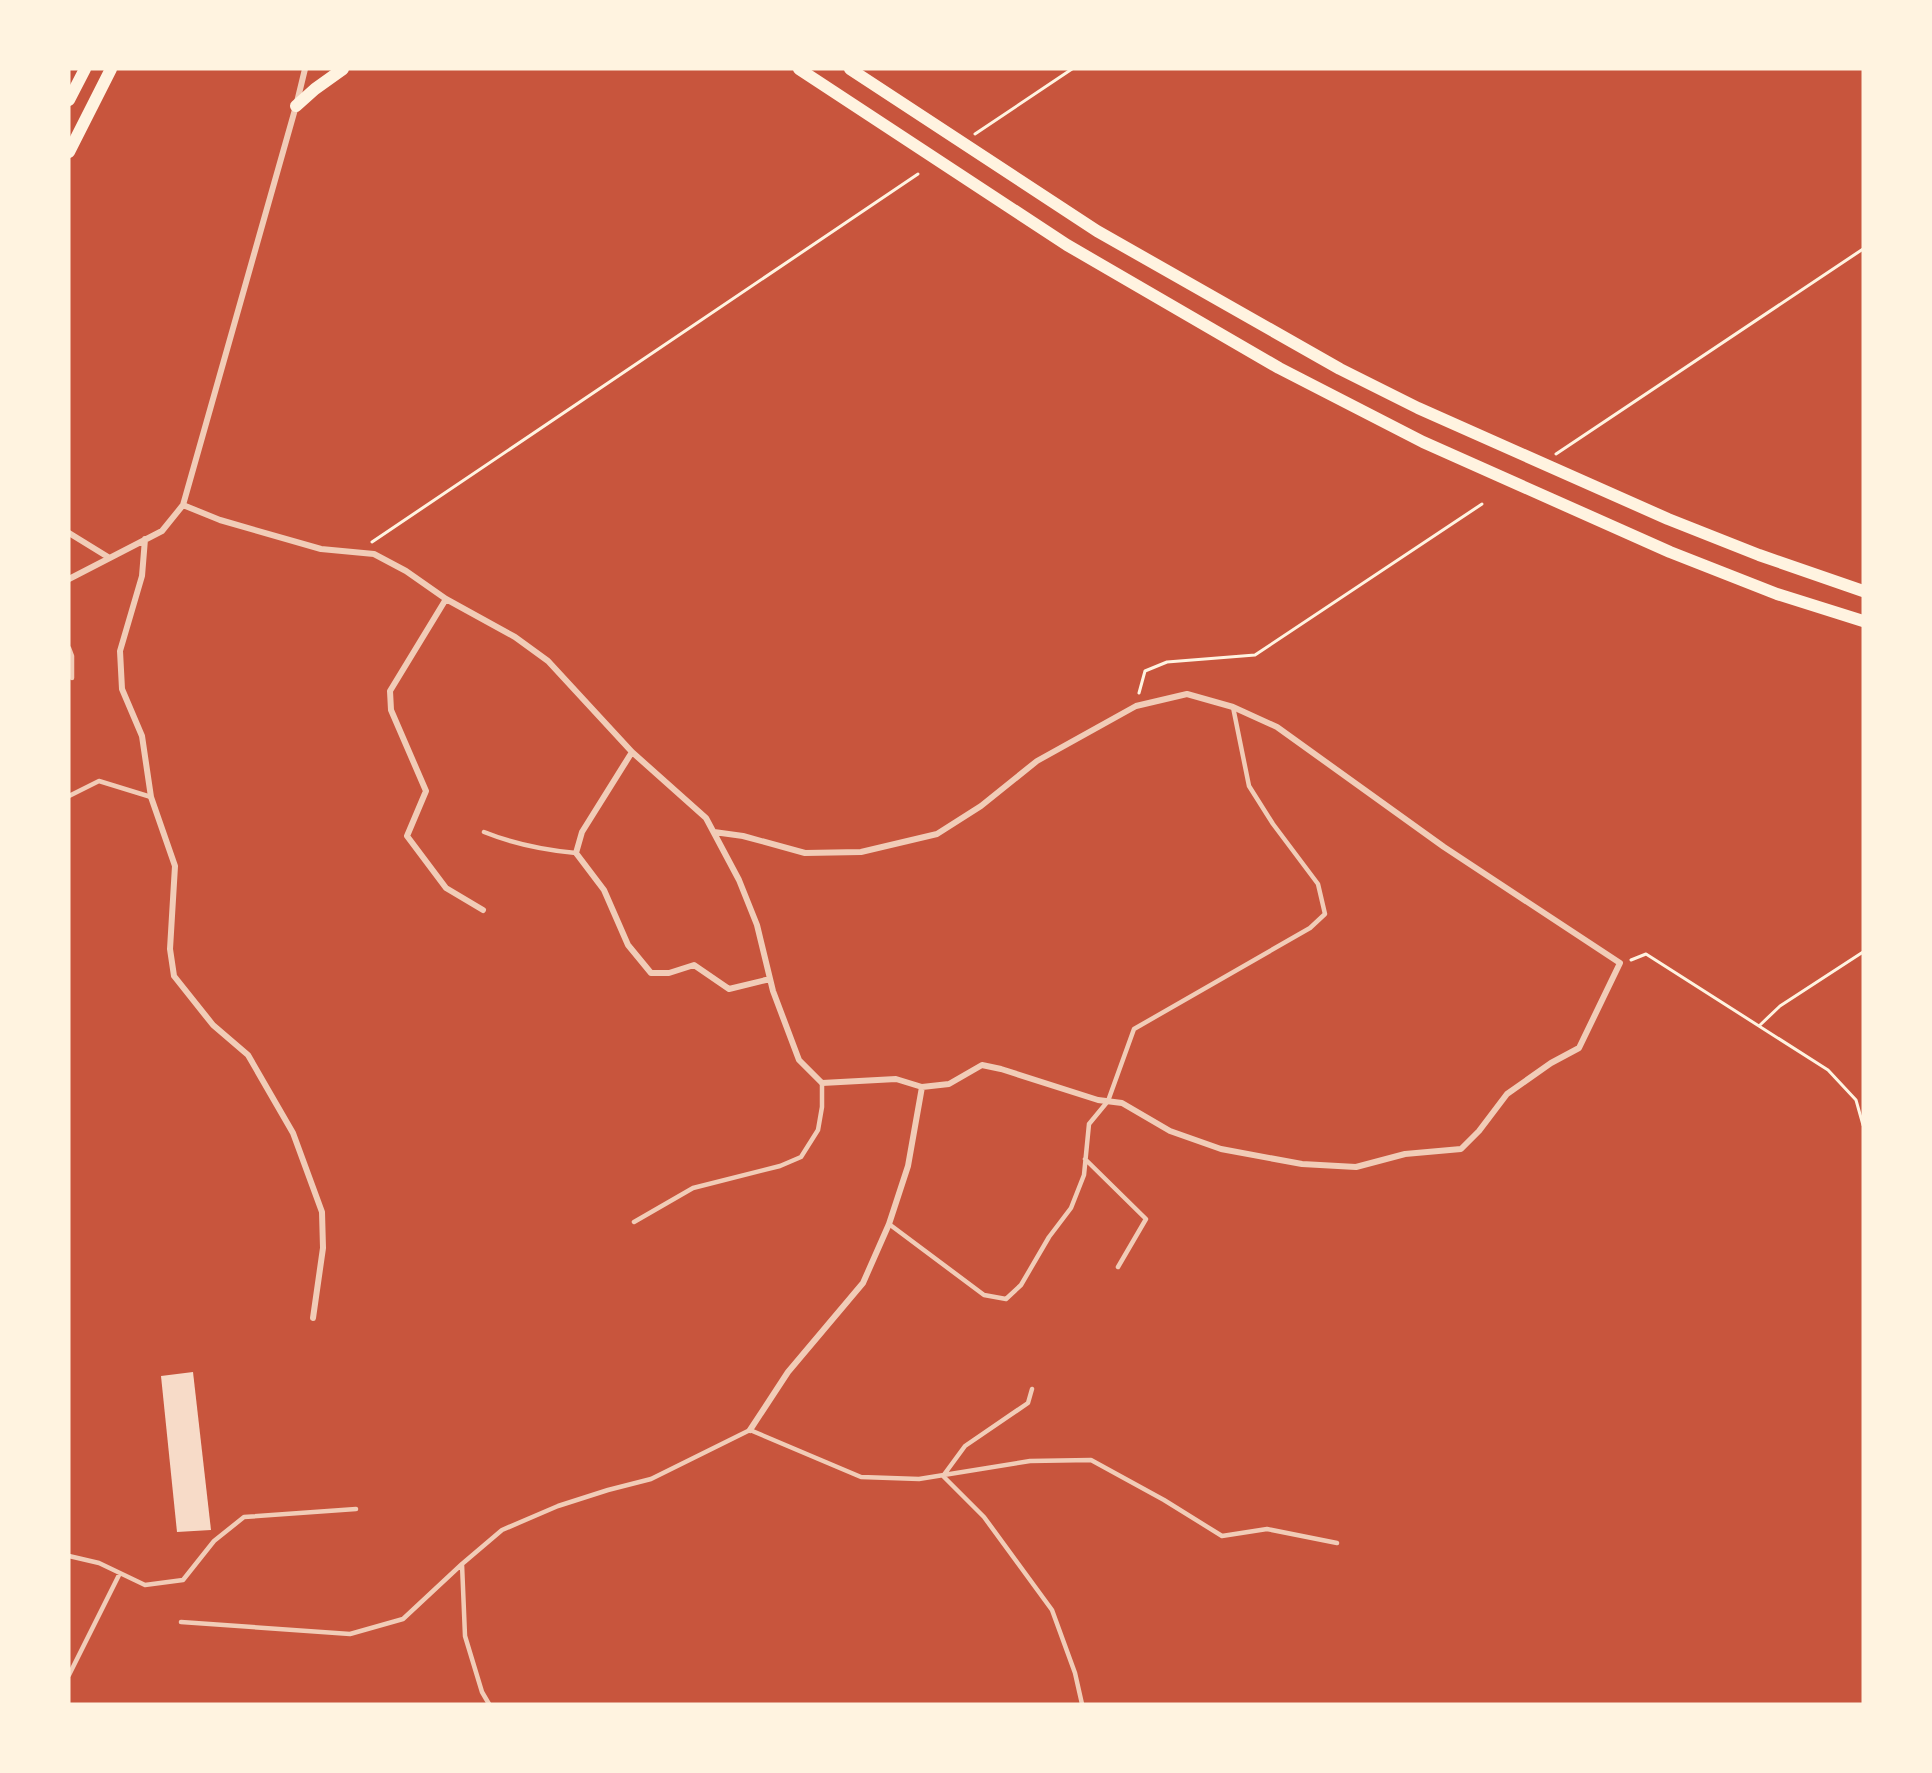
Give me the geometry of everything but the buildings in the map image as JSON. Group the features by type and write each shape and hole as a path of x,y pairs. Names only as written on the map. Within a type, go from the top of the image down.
{"main road":[{"path":"69,100 85,69"},
{"path":"69,152 111,69"},
{"path":"296,106 343,69"},
{"path":"799,69 1066,245 1279,368 1423,442 1670,552 1777,594 1863,621"},
{"path":"850,69 1097,231 1340,369 1418,408 1668,519 1759,555 1863,591"}],"street":[{"path":"69,579 162,531 183,505 296,106 304,69"},
{"path":"183,505 220,520 321,549 374,554 406,571 446,599 515,637 548,661 632,752 706,818 739,880 758,925 773,991 799,1060 822,1083 896,1079 922,1087 949,1084 982,1065 1001,1068 1098,1100 1122,1103 1170,1131 1221,1149 1302,1164 1356,1167 1405,1154 1461,1149 1479,1131 1507,1094 1551,1063 1580,1048 1620,963 1444,847 1277,727 1233,707 1186,694 1136,706 1037,761 981,806 937,834 861,852 805,853 743,836 714,832"},
{"path":"69,533 108,557"},
{"path":"145,539 142,576 120,651 122,689 142,736 151,797 175,866 170,949 174,976 213,1025 248,1054 293,1133 322,1212 322,1248 313,1318"},
{"path":"446,599 390,691 391,710 426,791 407,836 446,888 483,910"},
{"path":"632,752 582,832 576,854 604,890 628,945 651,973 669,973 694,965 729,989 770,979"},
{"path":"750,1430 788,1372 863,1283 889,1224 908,1166 922,1087"}],"lane":[{"path":"69,648 72,656 72,678"},
{"path":"889,1224 984,1295 1006,1299 1021,1285 1049,1237 1071,1208 1084,1175 1089,1124 1108,1101 1134,1029 1310,928 1325,914 1318,884 1273,824 1249,786 1233,707"},
{"path":"69,796 99,781 151,797"},
{"path":"484,832 510,842 576,854"},
{"path":"634,1222 693,1188 780,1166 801,1157 818,1130 822,1107 822,1083"},
{"path":"1085,1159 1146,1219 1118,1267"},
{"path":"943,1476 965,1446 1028,1403 1032,1389"},
{"path":"181,1622 350,1634 403,1619 502,1530 558,1506 651,1479 750,1430 861,1477 919,1479 1030,1461 1091,1460 1164,1500 1222,1536 1267,1529 1336,1543"},
{"path":"943,1476 984,1517 1052,1610 1075,1673 1082,1704"},
{"path":"69,1556 99,1563 145,1585 183,1580 214,1542 244,1517 356,1509"},
{"path":"462,1564 465,1636 482,1692 489,1704"},
{"path":"69,1675 120,1573"}],"path":[{"path":"972,137 1072,69"},
{"path":"357,552 918,174"},
{"path":"1552,456 1863,249"},
{"path":"1136,706 1145,670 1167,662 1255,655 1482,504"},
{"path":"1759,1026 1780,1006 1863,952"},
{"path":"1620,963 1646,954 1828,1070 1856,1100 1863,1125"}]}
